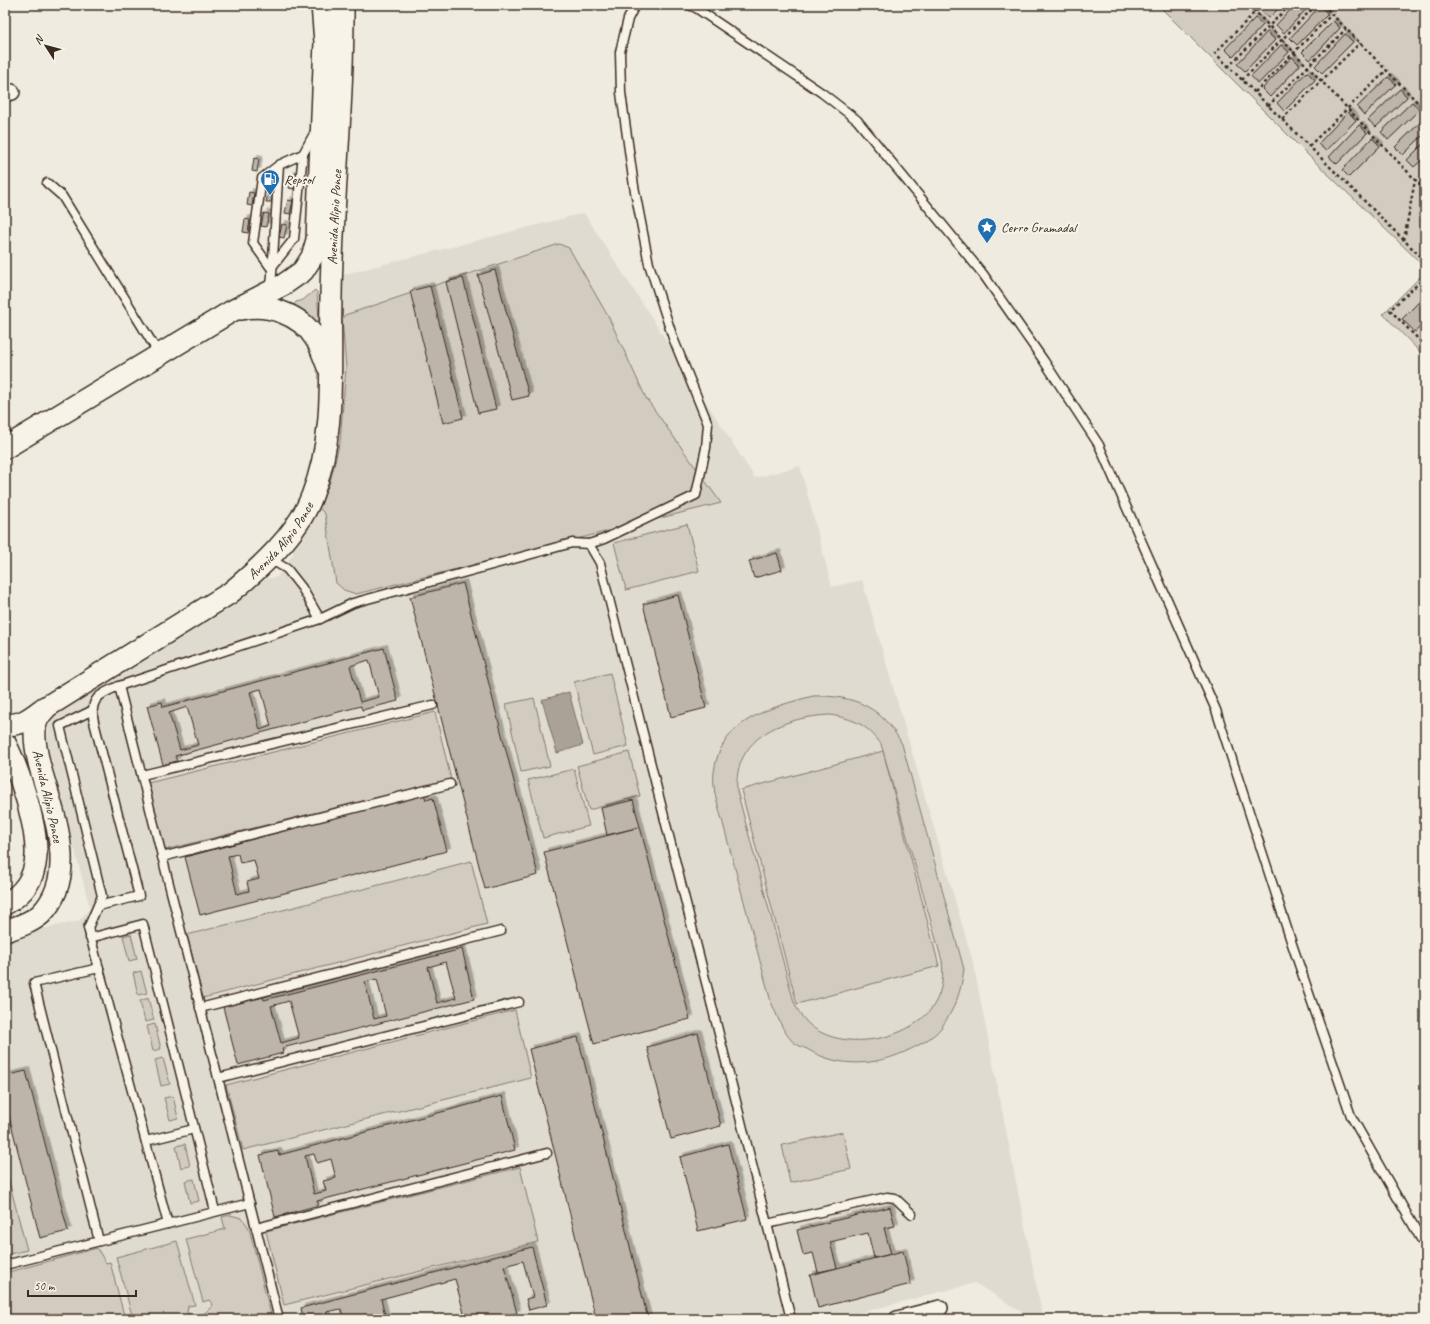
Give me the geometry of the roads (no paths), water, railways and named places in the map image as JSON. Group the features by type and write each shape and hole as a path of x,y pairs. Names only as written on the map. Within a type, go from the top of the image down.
{"main road":[{"name":"Avenida Alipio Ponce","path":"5,931 25,924 40,914 54,895 60,877 60,846 37,752 36,731 38,718 48,706 230,593 256,572 296,524 312,498 322,468 328,437 332,375 331,117 322,5"},
{"name":"Avenida Alipio Ponce","path":"5,448 232,311 283,285 303,271 312,257 317,240 331,117 344,63 343,5"},
{"path":"232,311 253,306 269,308 289,315 305,326 316,338 332,375"},
{"path":"5,724 12,726 23,723 48,706"},
{"name":"Avenida Alipio Ponce","path":"5,743 25,796 36,834 37,853 35,868 27,884 18,894 5,904"}],"street":[{"path":"897,1319 940,1308"}],"lane":[{"path":"98,906 139,896 91,711 94,700 101,694 119,686 320,619 353,603 572,543 589,544 696,495 706,448 708,424 673,338 652,271 634,186 621,93 620,52 628,19 635,5"},
{"path":"689,5 696,8 822,93 857,120 904,174 983,274 1044,361 1099,445 1216,710 1292,944 1351,1116 1425,1246"},
{"path":"271,268 253,243 262,178 279,165 303,154 331,117"},
{"path":"271,268 294,239 303,154"},
{"path":"271,290 271,268 279,165"},
{"path":"48,183 62,196 160,355"},
{"path":"589,544 600,563 791,1319"},
{"path":"268,558 287,569 302,588 320,619"},
{"path":"119,686 279,1319"},
{"path":"142,776 432,705"},
{"path":"91,711 60,726 102,896 88,928 168,1224"},
{"path":"162,857 450,784"},
{"path":"90,938 143,924 215,1211"},
{"path":"200,1008 501,931"},
{"path":"99,968 34,983 99,1241"},
{"path":"218,1078 519,1002"},
{"path":"146,1141 194,1129"},
{"path":"256,1228 547,1154"},
{"path":"767,1224 887,1197 895,1198 912,1214"},
{"path":"5,1265 250,1203"}],"place":[{"name":"Repsol","path":"270,196"},
{"name":"Cerro Gramadal","path":"987,244"}]}
